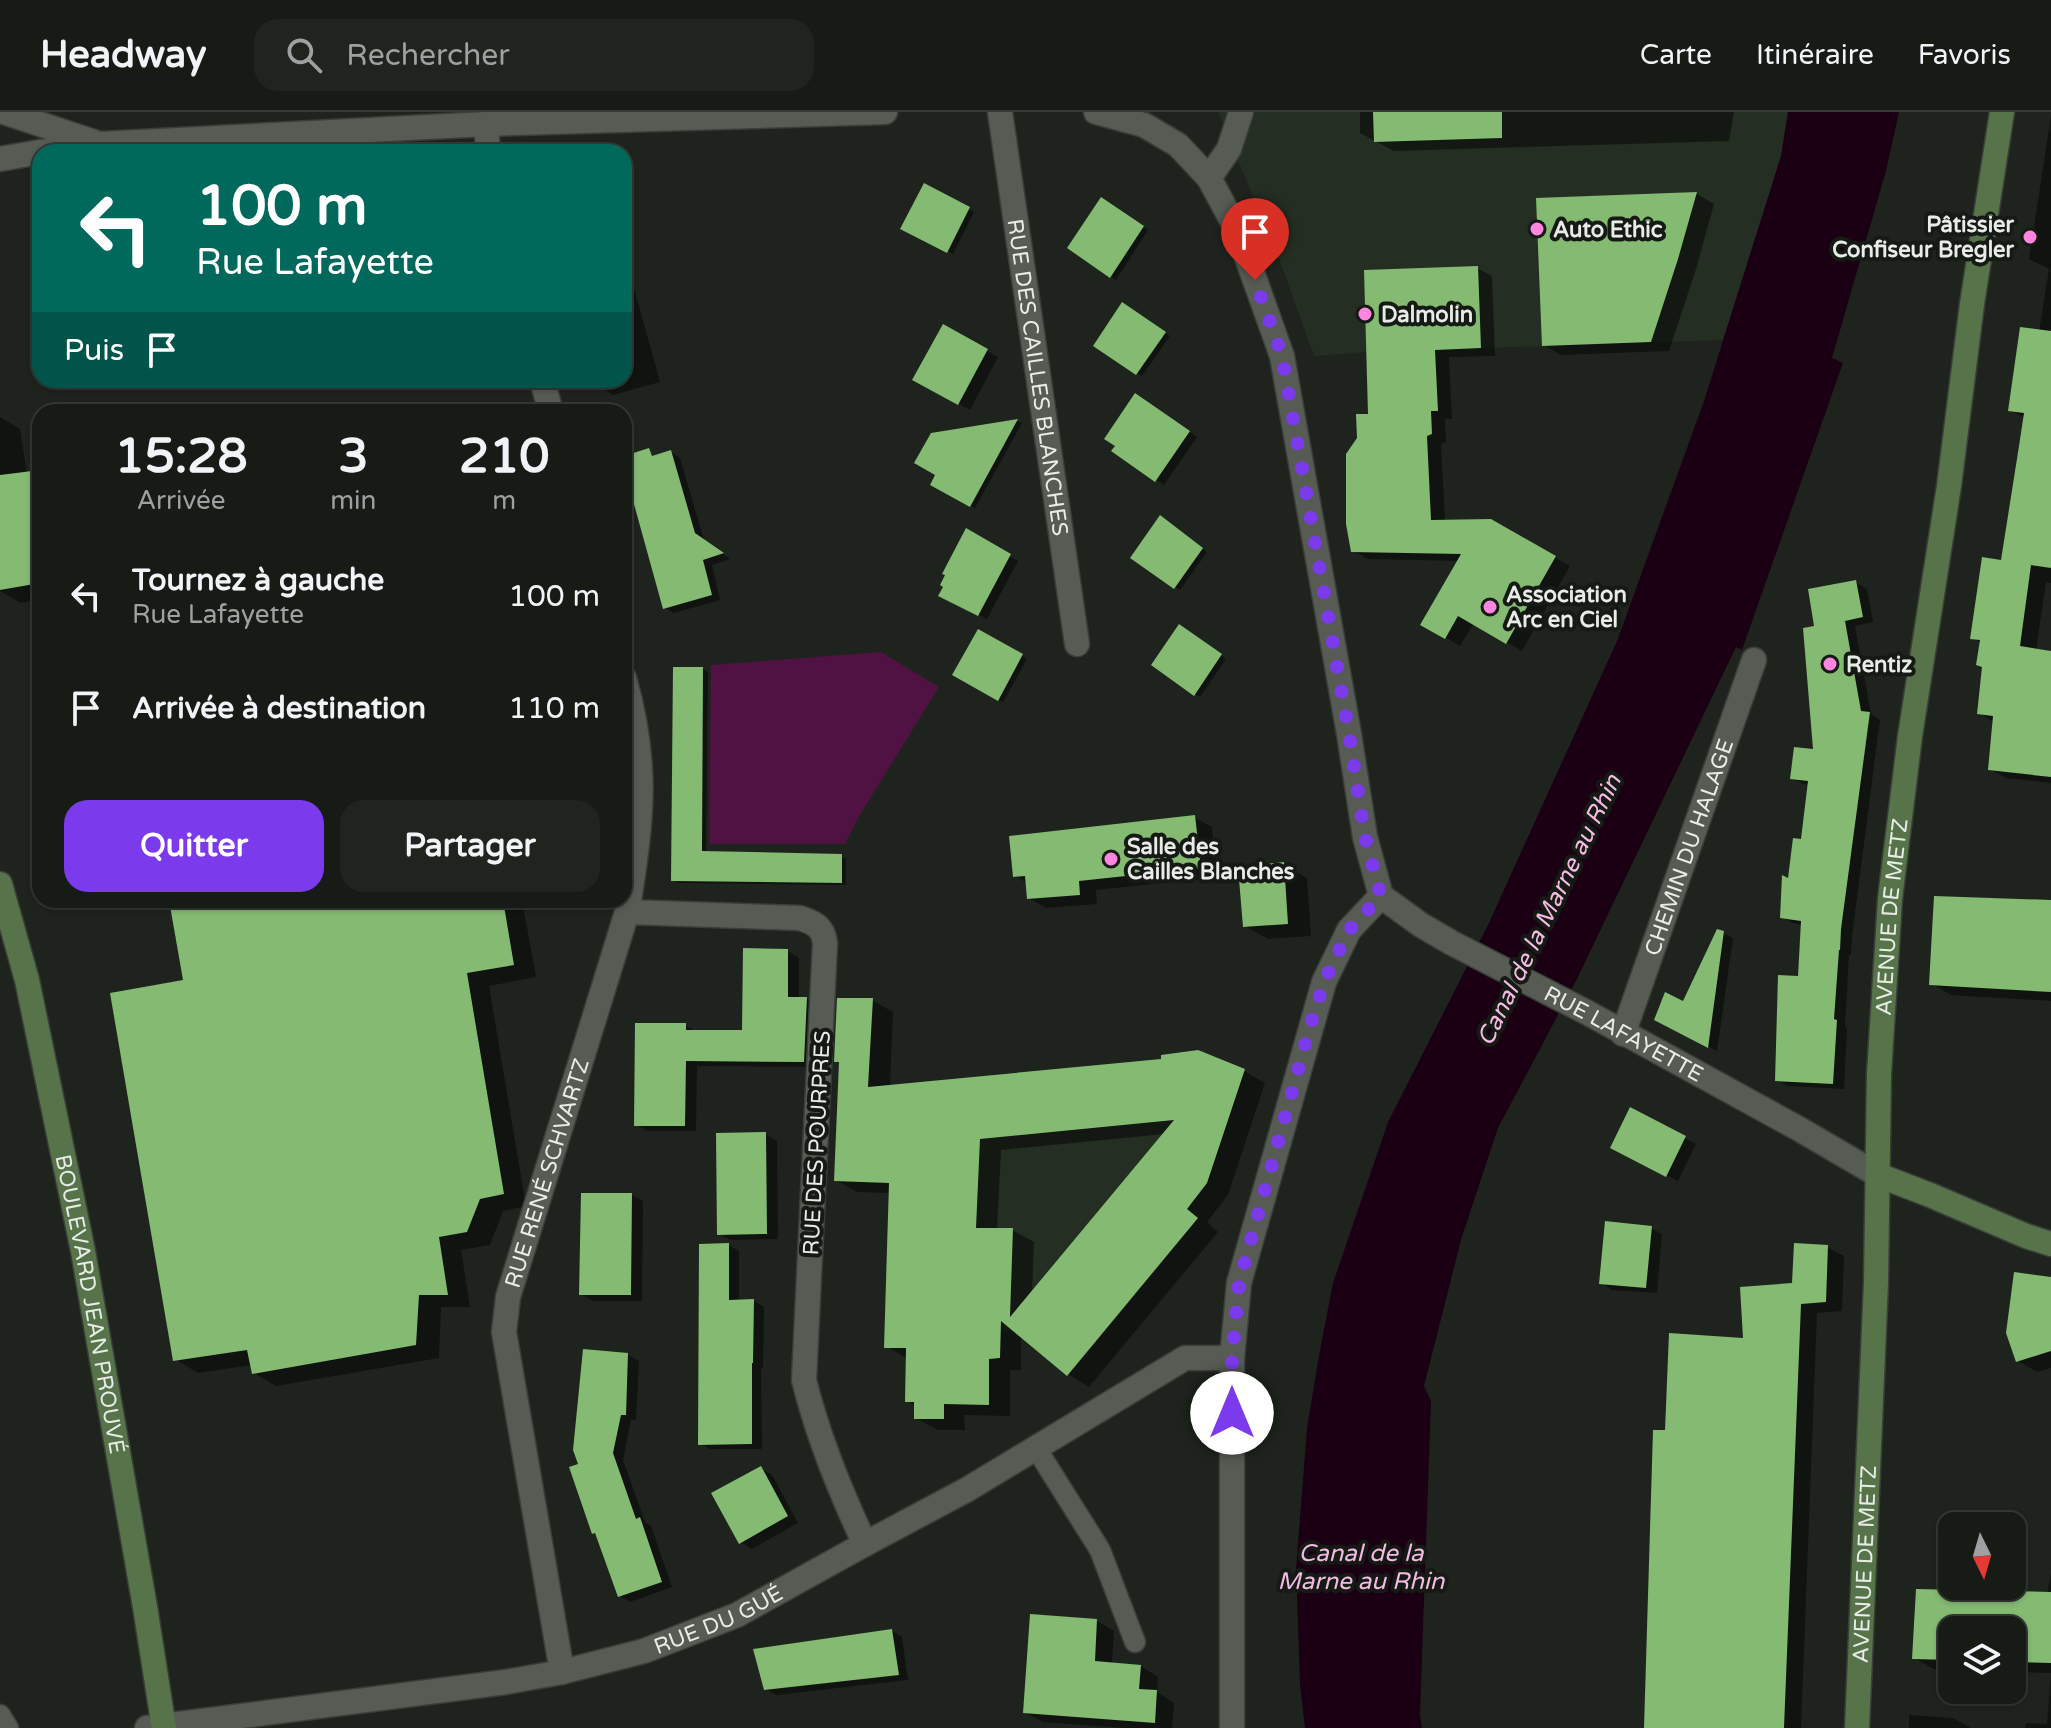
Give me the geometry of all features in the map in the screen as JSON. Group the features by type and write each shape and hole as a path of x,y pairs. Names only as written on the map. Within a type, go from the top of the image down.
{"main road":[{"name":"AVENUE DE METZ","path":"1857,1728 1876,1282 1879,1074 1890,899 1910,736 2002,112"},
{"name":"BOULEVARD JEAN PROUVÉ","path":"0,884 27,980 83,1251 145,1607 158,1727"},
{"path":"1878,1175 2051,1244"}],"street":[{"path":"4,112 100,144 486,124 885,112"},
{"name":"RUE DES CAILLES BLANCHES","path":"1000,112 1077,644"},
{"path":"1096,112 1152,118 1209,178 1237,230 1282,356 1365,837 1381,896 1349,930 1324,982 1239,1283 1232,1358 1232,1728"},
{"path":"1209,178 1229,149 1241,112"},
{"path":"486,124 487,144"},
{"path":"0,159 32,154"},
{"name":"CHEMIN DU HALAGE","path":"1623,1034 1754,660"},
{"name":"RUE RENÉ SCHVARTZ","path":"632,711 638,736 642,803 632,883"},
{"name":"RUE LAFAYETTE","path":"1381,896 1452,943 1588,1013 1878,1175"},
{"name":"RUE RENÉ SCHVARTZ","path":"562,1672 504,1332 505,1316 508,1297 628,908"},
{"name":"RUE DES POURPRES","path":"627,912 800,918 823,932 825,943 804,1380 826,1452 865,1544"},
{"name":"RUE DU GUÉ","path":"158,1727 492,1684 562,1672 644,1651 737,1615 968,1489 1185,1358 1232,1358"}],"lane":[{"path":"1036,1448 1100,1550 1135,1642"},
{"path":"0,1715 8,1728"}],"shaded area":[{"path":"1218,112 1788,112 1781,156 1723,340 1314,356 1281,264"},
{"path":"881,652 939,687 845,844 709,844 711,665"},
{"path":"1203,1050 1225,1063 1245,1069 1207,1183 1188,1209 1198,1218 1067,1376 1012,1330 1001,1332 1000,1358 989,1359 989,1405 944,1404 944,1419 914,1419 914,1403 905,1402 906,1348 884,1348 888,1212 902,1084 1161,1059 1161,1055"}],"water":[{"name":"Canal de la Marne au Rhin","path":"1788,112 1899,112 1886,171 1832,358 1843,363 1742,650 1736,647 1577,979 1498,1128 1461,1240 1424,1386 1431,1401 1422,1728 1305,1728 1300,1684 1296,1569 1307,1428 1333,1283 1388,1122 1488,925 1617,641 1704,401 1781,156"}],"building":[{"path":"1373,112 1502,112 1502,138 1374,142"},
{"path":"924,183 970,207 947,253 900,229"},
{"path":"1697,192 1651,342 1542,346 1536,198"},
{"path":"1101,197 1144,226 1110,278 1067,248"},
{"path":"1478,266 1481,348 1435,350 1438,411 1431,411 1432,434 1427,436 1431,520 1491,519 1556,556 1506,644 1458,616 1445,639 1420,625 1461,554 1351,552 1346,524 1346,454 1357,438 1356,414 1368,414 1364,270"},
{"path":"1122,302 1166,332 1136,375 1093,346"},
{"path":"943,324 988,349 958,405 912,380"},
{"path":"2020,327 2051,331 2051,568 2031,565 2020,646 2051,651 2051,777 1988,770 1993,716 1977,714 1982,667 1976,665 1980,640 1970,639 1982,557 2001,560 2024,413 2008,411"},
{"path":"1135,393 1190,431 1155,482 1111,451 1115,446 1104,439"},
{"path":"1018,419 970,507 930,485 935,475 914,463 931,433"},
{"path":"649,448 652,456 671,450 695,533 724,553 703,560 712,595 663,609 632,497 632,453"},
{"path":"32,471 32,584 0,590 0,475"},
{"path":"1160,515 1203,548 1174,589 1130,558"},
{"path":"966,528 1011,554 978,616 938,596 943,587 940,585 945,575 942,574"},
{"path":"1856,580 1863,617 1845,621 1861,711 1870,712 1841,929 1833,1084 1775,1081 1778,975 1798,976 1801,921 1780,918 1782,875 1788,878 1793,838 1801,839 1808,781 1790,779 1794,747 1813,749 1803,628 1814,626 1808,589"},
{"path":"1179,624 1222,654 1194,696 1151,665"},
{"path":"978,629 1023,654 998,701 952,675"},
{"path":"673,667 703,667 702,851 842,854 842,883 671,881"},
{"name":"Salle des Cailles Blanches","path":"1195,815 1201,868 1079,881 1080,895 1027,899 1025,876 1013,877 1009,836"},
{"path":"1284,862 1288,924 1243,927 1238,867"},
{"path":"1934,896 2051,900 2051,992 1929,985"},
{"path":"170,908 504,908 514,965 467,973 504,1194 480,1199 467,1232 439,1237 448,1295 419,1295 416,1345 252,1374 247,1350 173,1361 110,993 183,980"},
{"path":"1717,929 1724,931 1708,1048 1654,1020 1665,992 1683,1001"},
{"path":"743,948 788,949 788,997 807,997 804,1062 686,1061 685,1126 634,1126 635,1023 686,1023 686,1030 742,1030"},
{"path":"837,998 873,998 868,1087 1161,1059 1161,1055 1198,1050 1245,1069 1207,1183 1187,1209 1198,1218 1067,1376 1001,1321 1000,1358 989,1359 989,1405 944,1404 944,1419 914,1419 914,1402 905,1402 906,1348 884,1348 889,1183 834,1181 839,1062 834,1062","holes":["1174,1120 1010,1317 1013,1228 976,1228 980,1139"]},
{"path":"1630,1107 1686,1136 1666,1177 1610,1148"},
{"path":"766,1132 767,1234 717,1235 716,1133"},
{"path":"581,1193 632,1193 631,1295 579,1295"},
{"path":"1605,1221 1652,1226 1646,1288 1599,1284"},
{"path":"729,1243 729,1300 754,1299 752,1444 698,1445 699,1244"},
{"path":"1794,1243 1828,1245 1826,1302 1801,1304 1784,1728 1644,1728 1653,1430 1665,1430 1669,1333 1743,1338 1740,1287 1792,1283"},
{"path":"2014,1272 2051,1277 2051,1351 2016,1362 2006,1333"},
{"path":"583,1349 628,1353 626,1415 621,1415 613,1453 636,1519 640,1517 662,1582 618,1597 569,1467 578,1464 573,1450"},
{"path":"761,1466 788,1516 739,1544 711,1493"},
{"path":"1916,1589 1938,1589 1938,1600 2026,1600 2026,1591 2051,1592 2051,1663 2026,1662 2026,1616 1938,1616 1938,1660 1912,1659"},
{"path":"1030,1614 1097,1619 1095,1661 1141,1665 1139,1689 1157,1690 1155,1723 1023,1713"},
{"path":"892,1629 899,1675 764,1690 753,1649"}],"place":[{"name":"Auto Ethic","path":"1537,229"},
{"name":"Pâtissier Confiseur Bregler","path":"2030,237"},
{"name":"Dalmolin","path":"1365,314"},
{"name":"Association Arc en Ciel","path":"1490,607"},
{"name":"Rentiz","path":"1830,664"},
{"name":"Salle des Cailles Blanches","path":"1111,859"}],"route":[{"path":"1232,1413 1232,1358 1239,1283 1312,1020 1324,982 1349,930 1381,896 1365,837 1282,356 1255,280"}]}
